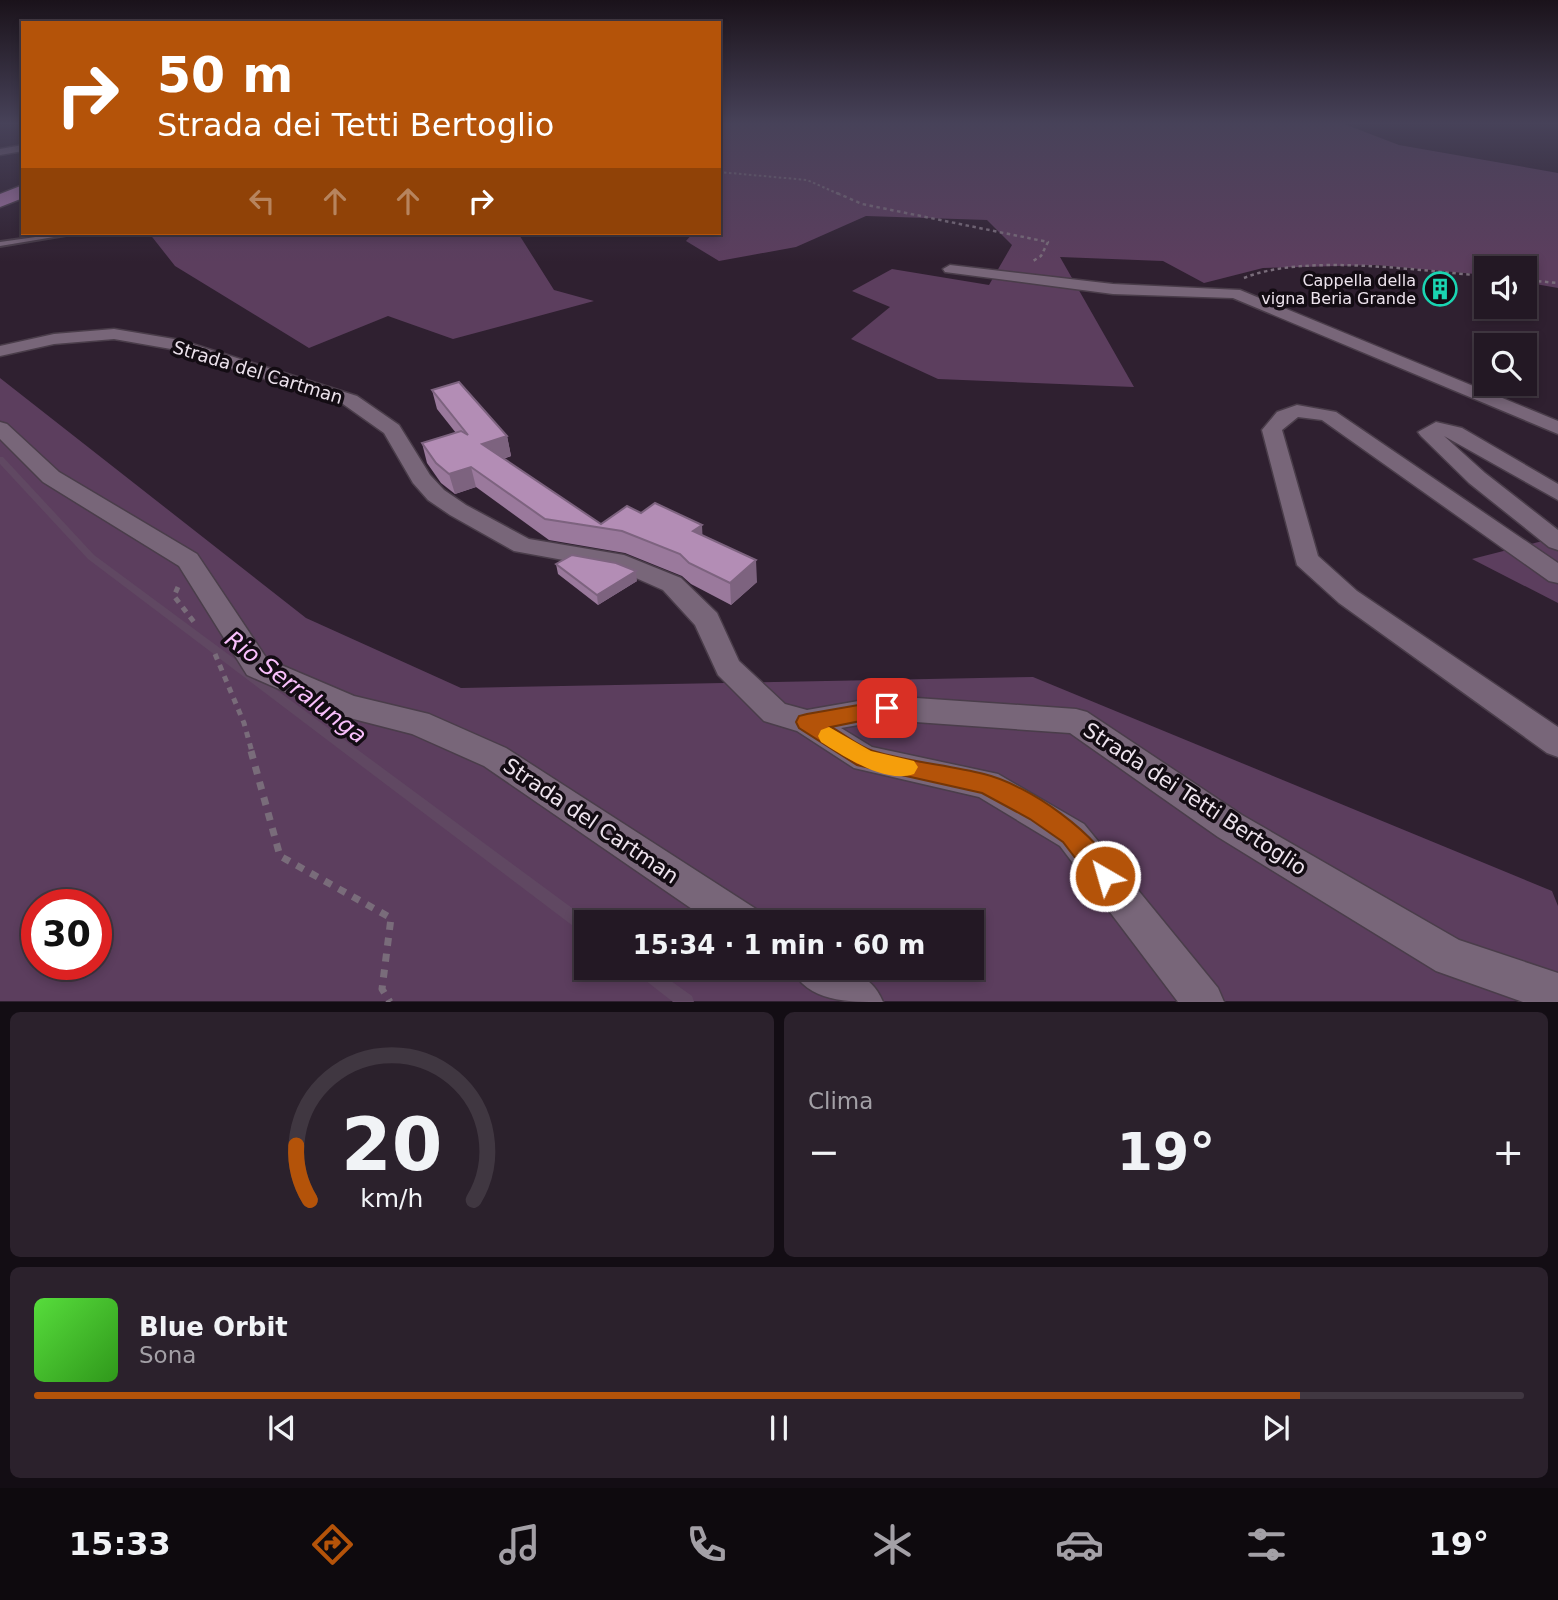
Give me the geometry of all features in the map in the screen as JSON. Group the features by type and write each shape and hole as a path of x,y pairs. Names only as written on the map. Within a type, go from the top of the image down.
{"main road":[{"path":"0,201 21,192"}],"street":[{"path":"950,269 1113,289 1235,293 1558,428"},
{"name":"Strada del Cartman","path":"0,351 54,339 114,334 174,344 351,400 392,429 421,478 436,495 458,510 523,546 624,563 672,584 708,620 728,667 775,713 807,722"},
{"path":"1558,575 1329,416 1293,411 1282,415 1272,430 1306,559 1348,597 1558,744"},
{"name":"Strada del Cartman","path":"0,428 51,477 188,560 257,667 349,707 418,723 495,757 725,910"},
{"path":"1558,493 1455,432 1436,428 1428,432 1477,478 1558,542"},
{"name":"Strada dei Tetti Bertoglio","path":"807,722 887,708 1076,721 1230,826 1450,957 1558,993"},
{"path":"807,722 865,759 986,784 1038,811 1072,835 1204,1002"},
{"path":"829,980 863,1002"}],"lane":[{"path":"0,244 61,235"}],"path":[{"path":"721,172 807,180 862,204 1048,242 1041,256 1027,265 1027,274 1041,282"},
{"path":"1235,293 1238,284 1249,274 1380,267 1474,275"},
{"path":"1537,281 1558,283"},
{"path":"188,560 174,596 204,635"},
{"path":"211,645 244,723 280,856 391,918 382,989 390,1002"}],"shaded area":[{"path":"721,169 1534,169 1558,173 1558,288 1537,284 1537,256 1474,256 1474,274 1376,265 1263,268 1204,283 1163,261 1060,257 1134,387 938,379 851,339 890,307 852,291 892,269 989,285 1012,245 987,220 866,216 796,247 719,261 686,241 691,235 721,235"},
{"path":"151,235 519,235 554,290 594,301 453,339 388,316 309,348 175,266"},
{"path":"0,378 306,618 461,688 1033,677 1552,891 1558,906 1558,1001 0,1001"},
{"path":"1558,537 1558,603 1472,559"}],"building":[{"path":"459,382 507,436 482,444 601,524 627,506 641,513 655,503 702,525 693,531 756,560 730,583 689,563 680,554 622,531 545,519 471,467 449,474 436,463 422,443 461,431 468,435 432,390"},
{"path":"572,555 616,563 636,571 597,595 556,564"}],"waterway":[{"name":"Rio Serralunga","path":"0,459 91,557 574,918"},
{"name":"Rio Serralunga","path":"657,980 686,1002"}],"slow traffic":[{"path":"829,736 865,759 906,767"}],"place":[{"name":"Cappella della vigna Beria Grande","path":"1440,289"}],"route":[{"path":"887,708 807,722 865,759 986,784 1038,811 1072,835 1105,876"}]}
